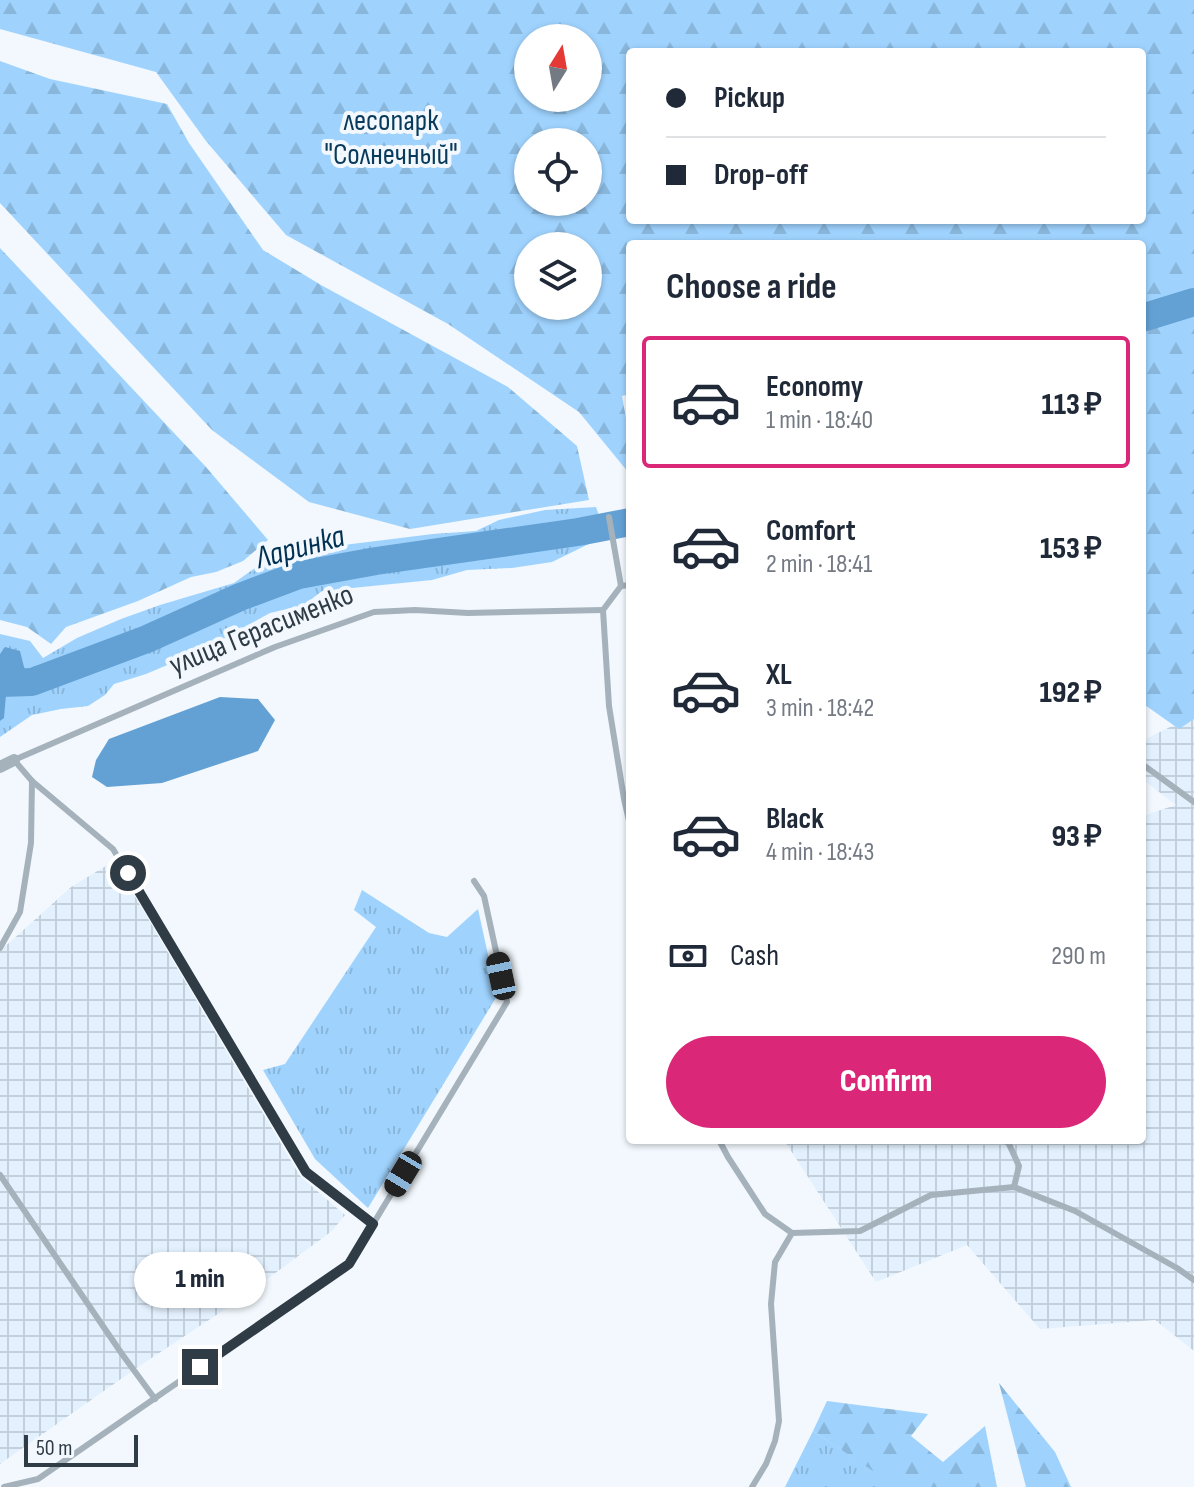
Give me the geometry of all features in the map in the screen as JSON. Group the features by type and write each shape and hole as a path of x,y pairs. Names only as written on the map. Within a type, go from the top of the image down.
{"street":[{"name":"улица Герасименко","path":"0,767 14,760"}],"lane":[{"path":"609,517 621,586 603,610 609,706 626,808"},
{"path":"621,586 626,585"},
{"name":"улица Герасименко","path":"14,760 275,647 374,612 603,610"},
{"path":"14,760 32,781 113,849 306,1172 373,1224"},
{"path":"1146,767 1194,802"},
{"path":"0,948 20,912 31,843 32,781"},
{"path":"4,1487 38,1479 349,1264 507,1002 484,896 474,881"},
{"path":"721,1144 765,1214 792,1233 860,1231 931,1195 1014,1187 1075,1211 1194,1280"},
{"path":"1009,1144 1019,1166 1014,1187"},
{"path":"0,1175 155,1399"},
{"path":"752,1487 766,1464 779,1421 771,1304 775,1262 792,1233"}],"shaded area":[{"path":"5,647 20,651 32,682 14,696 6,695 4,718 0,721 0,654"},
{"path":"220,697 258,699 275,720 258,751 162,783 107,787 92,777 96,760 109,739"},
{"path":"1194,715 1194,1351 1155,1320 1040,1329 967,1245 876,1282 787,1144 1146,1144 1146,815 1176,805 1146,782 1146,739"},
{"path":"114,861 300,1176 345,1215 332,1231 239,1300 0,1464 0,951 71,887"}],"green space":[{"name":"лесопарк \"Солнечный\"","path":"0,0 1194,0 1194,719 1179,729 1146,706 1146,240 626,240 626,395 622,396 626,418 626,470 579,412 448,324 286,235 206,141 156,72 0,29"},
{"path":"0,61 50,79 167,104 189,143 263,250 508,387 577,446 589,500 410,529 309,502 212,430 0,203"},
{"path":"0,248 206,467 268,540 243,561 216,572 191,577 138,601 66,627 51,644 27,627 0,620"},
{"path":"596,507 602,532 597,540 552,562 467,570 432,580 322,591 304,605 270,613 205,649 114,684 105,695 88,706 32,715 0,737 0,634 30,641 43,658 77,638 121,619 234,583 266,560 311,549 476,531 499,520 545,510"},
{"path":"362,890 429,933 447,937 478,909 497,996 368,1208 315,1159 263,1070 285,1064 376,927 354,910"},
{"path":"999,1383 1055,1452 1071,1487 1026,1487"},
{"path":"827,1401 928,1414 911,1436 943,1462 985,1426 997,1487 897,1487 813,1431"},
{"path":"813,1431 897,1486 897,1487 785,1487"}],"waterway":[{"name":"Ларинка","path":"1146,317 1194,302"},
{"name":"Ларинка","path":"0,683 32,682 147,639 240,597 299,575 626,523"}],"route":[{"path":"128,873 306,1172 373,1224 349,1264 200,1367"}]}
